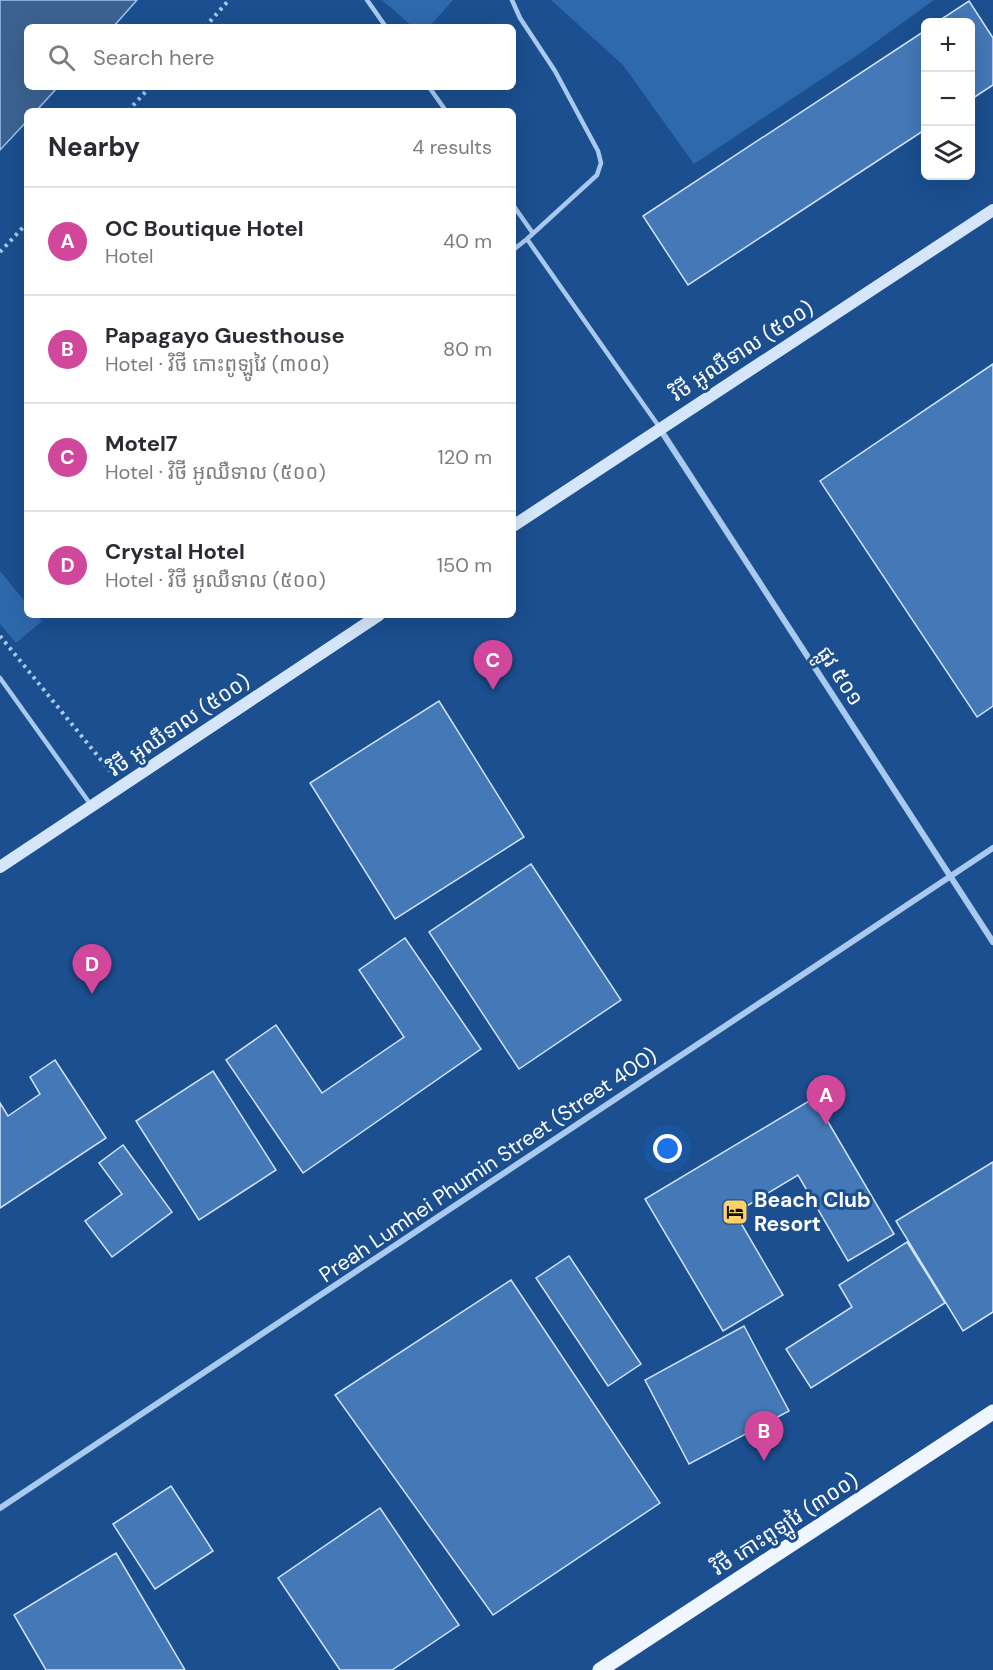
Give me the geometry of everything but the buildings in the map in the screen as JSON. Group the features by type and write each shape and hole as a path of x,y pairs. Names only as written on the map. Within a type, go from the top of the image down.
{"main road":[{"name":"វិថី កោះពូឡូវៃ (៣០០)","path":"600,1670 993,1413"}],"street":[{"name":"វិថី អូឈឺទាល (៥០០)","path":"516,524 993,210"},
{"name":"ផ្លូវ ៥០១","path":"660,428 993,942"},
{"name":"វិថី អូឈឺទាល (៥០០)","path":"0,867 374,618"},
{"name":"Preah Lumhei Phumin Street (Street 400)","path":"0,1508 993,848"}],"lane":[{"path":"367,0 384,24"},
{"path":"512,0 520,18 555,71 598,151 601,163 597,175 516,248"},
{"path":"431,90 444,108"},
{"path":"516,209 532,232"},
{"path":"527,239 660,428"},
{"path":"0,678 92,806"}],"path":[{"path":"208,24 230,0"},
{"path":"131,108 147,90"},
{"path":"0,252 24,226"},
{"path":"0,636 122,786"}],"shaded area":[{"path":"0,0 137,0 116,24 24,24 24,90 55,90 39,108 24,108 24,124 0,150"},
{"path":"382,0 453,0 432,24 410,24"},
{"path":"551,0 934,0 862,52 694,164 623,65"},
{"path":"0,571 24,600 24,618 39,618 42,621 16,643 0,624"}],"place":[{"name":"Motel7","path":"493,690"},
{"name":"Crystal Hotel","path":"92,994"},
{"name":"OC Boutique Hotel","path":"826,1125"},
{"name":"Beach Club Resort","path":"735,1212"},
{"name":"Papagayo Guesthouse","path":"764,1461"}]}
